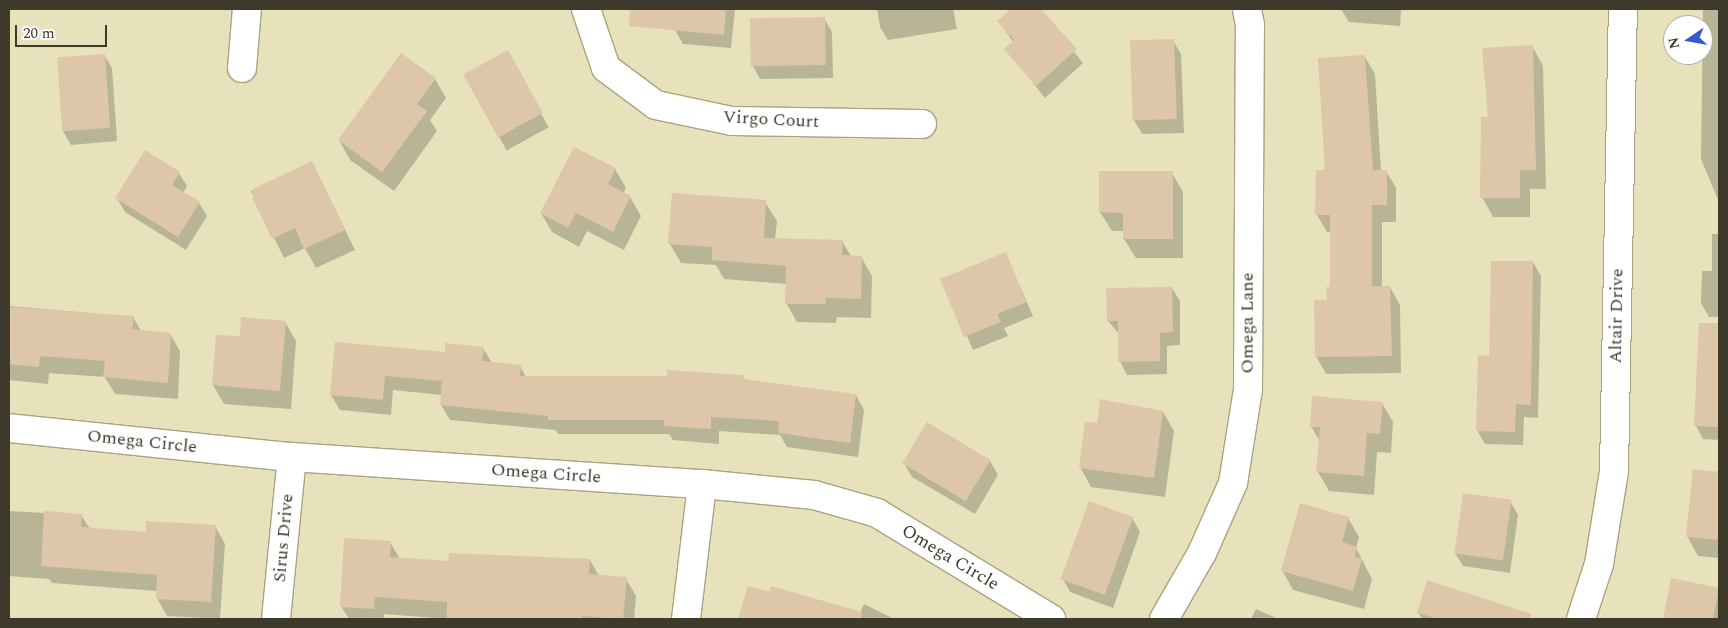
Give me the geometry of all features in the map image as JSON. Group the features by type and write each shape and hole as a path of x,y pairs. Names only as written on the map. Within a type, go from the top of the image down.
{"street":[{"path":"242,68 247,9"},
{"name":"Virgo Court","path":"586,9 606,68 656,105 732,121 922,124"},
{"name":"Omega Lane","path":"1164,619 1202,554 1233,482 1248,389 1250,25 1247,9"},
{"name":"Altair Drive","path":"1581,619 1600,564 1614,471 1623,9"},
{"name":"Omega Circle","path":"9,428 292,457 702,484 814,495 877,513 1051,619"},
{"name":"Sirus Drive","path":"276,619 292,457"},
{"path":"686,619 702,484"}],"building":[{"path":"630,9 726,9 724,35 629,26"},
{"path":"1011,9 1041,9 1077,49 1036,86 1004,49 1014,40 997,21"},
{"path":"825,17 826,65 751,66 750,18"},
{"path":"1174,39 1177,119 1133,120 1130,41"},
{"path":"1533,45 1536,170 1520,170 1520,198 1480,198 1481,117 1488,117 1482,48"},
{"path":"508,50 543,113 498,138 463,75"},
{"path":"401,53 436,78 417,104 427,111 382,172 338,140"},
{"path":"105,54 110,128 62,131 57,57"},
{"path":"1365,55 1373,170 1387,170 1387,205 1372,205 1372,286 1390,286 1392,356 1315,357 1314,300 1327,300 1326,287 1330,287 1330,215 1315,215 1316,170 1325,170 1318,58"},
{"path":"574,147 616,168 608,184 631,196 613,232 576,213 568,228 540,213"},
{"path":"145,150 180,172 172,185 200,202 178,237 115,198"},
{"path":"312,161 345,230 304,249 295,228 272,239 253,199 253,189"},
{"path":"1099,171 1173,171 1173,239 1123,239 1123,213 1099,212"},
{"path":"672,193 766,200 764,238 843,240 842,255 862,256 861,299 826,298 826,304 785,304 786,266 712,260 712,247 668,244"},
{"path":"1006,252 1026,302 997,314 1001,322 964,337 940,279"},
{"path":"1491,261 1533,261 1531,405 1516,404 1515,432 1476,431 1478,355 1489,356"},
{"path":"1172,287 1173,332 1160,333 1160,361 1118,362 1118,321 1107,321 1106,288"},
{"path":"9,307 134,316 132,329 171,333 168,383 103,377 105,361 40,356 39,367 9,364"},
{"path":"241,317 286,321 280,391 212,385 216,335 240,336"},
{"path":"1699,323 1719,323 1719,427 1694,426"},
{"path":"335,342 445,352 445,343 484,347 482,361 521,365 520,376 667,376 667,370 744,375 744,379 856,394 850,443 778,433 779,421 711,417 711,429 663,426 664,420 548,420 548,416 440,405 442,381 385,376 383,400 330,395"},
{"path":"1312,396 1383,402 1380,434 1367,433 1364,476 1316,472 1320,427 1310,427"},
{"path":"1100,399 1163,411 1154,478 1079,468 1085,422 1097,423"},
{"path":"927,422 990,460 966,501 902,463"},
{"path":"1693,469 1719,472 1719,540 1686,537"},
{"path":"1463,493 1512,500 1503,560 1455,553"},
{"path":"1089,501 1133,517 1105,595 1061,579"},
{"path":"1300,503 1349,517 1342,542 1357,547 1355,557 1362,559 1353,591 1281,571"},
{"path":"44,511 82,514 81,527 146,532 146,521 216,525 211,602 156,599 157,575 41,566"},
{"path":"344,538 391,541 390,557 448,561 449,553 590,559 589,574 627,577 623,619 583,616 582,619 447,619 447,602 375,597 374,609 340,607"},
{"path":"1671,578 1719,588 1713,619 1663,619"},
{"path":"1427,580 1531,614 1530,619 1439,619 1417,613"},
{"path":"748,586 770,592 771,586 862,612 861,619 738,619"}]}
